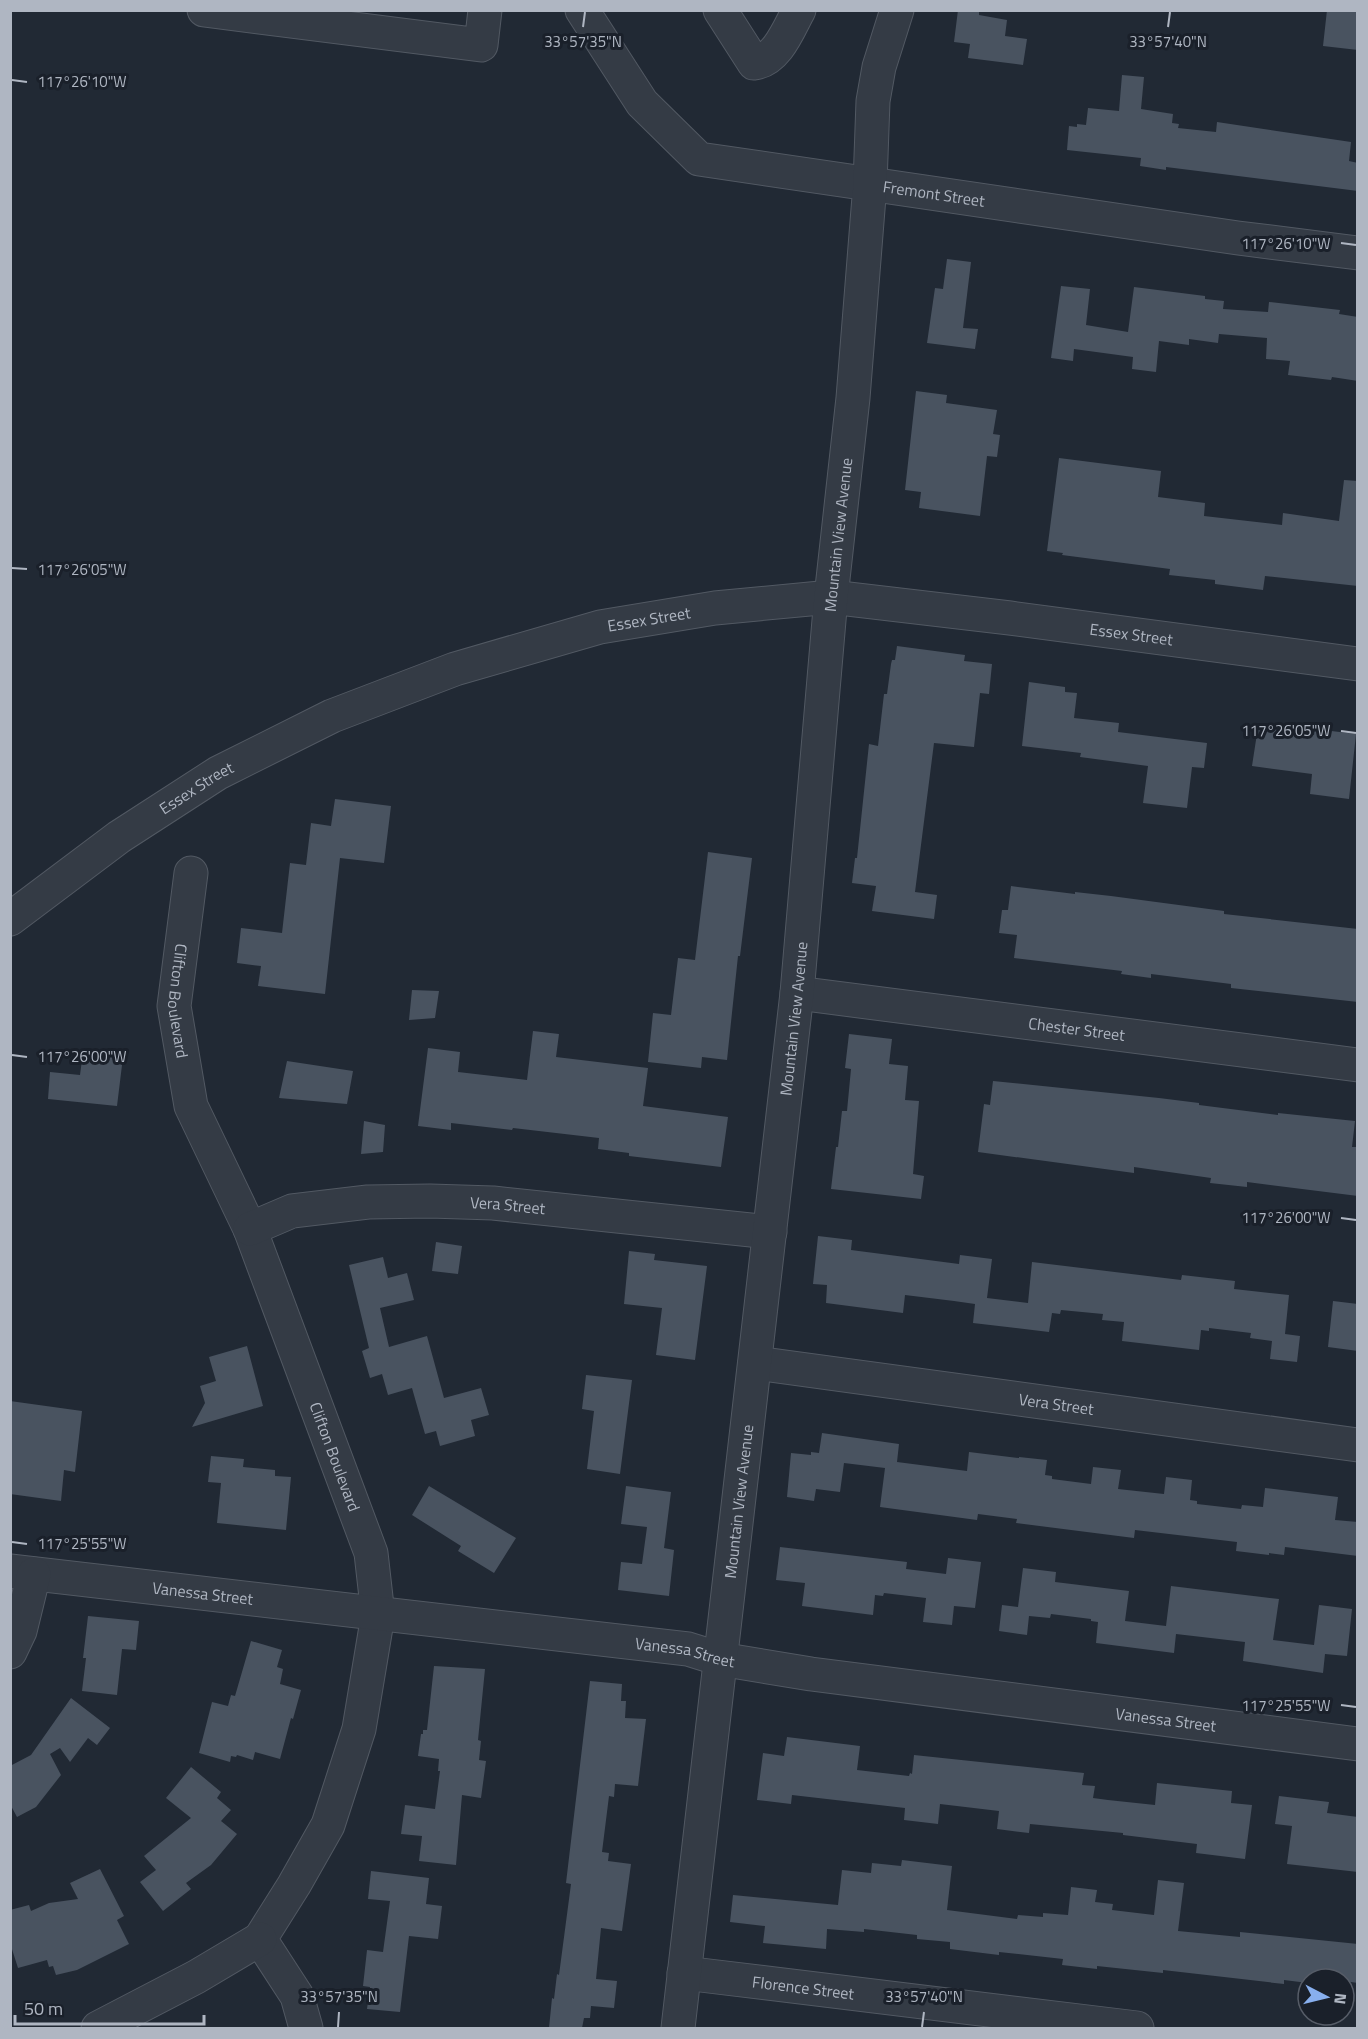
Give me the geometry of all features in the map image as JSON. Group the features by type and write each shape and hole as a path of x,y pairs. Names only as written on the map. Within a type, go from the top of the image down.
{"street":[{"path":"204,10 481,45 484,10"},
{"name":"Fremont Street","path":"582,10 642,103 699,159 1238,238 1358,253"},
{"path":"720,10 754,63 761,62 772,55 799,10"},
{"name":"Mountain View Avenue","path":"678,2028 797,993 831,597 853,398 870,184 873,101 879,67 897,10"},
{"name":"Essex Street","path":"10,920 120,837 218,773 332,716 455,669 600,627 715,608 831,597 1358,664"},
{"name":"Clifton Boulevard","path":"191,873 174,1006 191,1106 250,1230 371,1553 378,1615 359,1729 328,1825 260,1939"},
{"name":"Chester Street","path":"797,993 1358,1065"},
{"name":"Vera Street","path":"250,1230 292,1211 368,1202 430,1201 493,1203 770,1232"},
{"name":"Vera Street","path":"755,1363 1358,1445"},
{"path":"10,1652 20,1631 22,1573"},
{"name":"Vanessa Street","path":"22,1573 688,1649 720,1659 811,1674 1358,1744"},
{"path":"98,2028 196,1977 260,1939 297,1996 306,2028"},
{"name":"Florence Street","path":"684,1973 1137,2028"}],"building":[{"path":"958,10 979,10 979,15 1007,20 1005,36 1027,39 1023,65 968,58 970,44 954,42"},
{"path":"1327,10 1358,10 1358,50 1323,46"},
{"path":"1122,75 1144,77 1141,109 1173,114 1172,123 1179,124 1178,128 1216,132 1217,122 1351,142 1349,161 1358,163 1358,191 1166,167 1166,170 1140,166 1141,158 1067,150 1069,126 1086,125 1088,108 1119,111"},
{"path":"947,259 971,262 963,328 978,329 975,349 927,343 935,288 943,289"},
{"path":"1061,286 1090,289 1086,325 1128,332 1134,287 1205,296 1205,299 1224,301 1223,309 1268,312 1269,302 1340,310 1339,314 1358,317 1358,381 1288,375 1290,361 1266,359 1267,338 1219,334 1218,343 1189,339 1189,345 1159,341 1156,372 1132,369 1133,357 1074,349 1073,361 1051,358"},
{"path":"916,391 947,395 946,403 997,410 993,434 1000,435 997,457 987,456 980,516 919,508 921,492 905,490"},
{"path":"1059,458 1161,471 1158,497 1205,503 1204,516 1282,525 1283,513 1339,521 1344,480 1358,481 1358,586 1265,576 1263,590 1215,584 1215,580 1169,575 1170,569 1047,551"},
{"path":"897,646 965,655 964,661 992,664 989,694 980,693 974,747 934,743 915,892 937,895 934,919 872,911 876,886 852,883 855,858 857,858 869,744 878,746 884,694 887,694 891,664 892,660 895,660"},
{"path":"1029,682 1065,687 1065,692 1077,693 1074,718 1119,723 1118,732 1207,743 1204,768 1192,767 1187,808 1143,803 1148,766 1080,757 1081,753 1022,746"},
{"path":"1258,727 1314,735 1315,729 1356,734 1349,799 1310,794 1312,774 1252,766"},
{"path":"335,799 391,806 384,863 340,858 325,994 258,986 261,966 237,963 241,928 282,933 290,863 306,865 311,823 331,826"},
{"path":"708,852 752,858 740,956 738,956 727,1060 702,1057 701,1068 648,1062 653,1013 671,1015 678,958 695,960"},
{"path":"1011,886 1111,896 1224,911 1224,914 1358,929 1358,1002 1231,988 1231,984 1151,974 1151,978 1121,974 1122,971 1014,958 1017,935 999,933 1002,910 1008,910"},
{"path":"412,990 439,991 435,1018 409,1020"},
{"path":"533,1031 559,1034 556,1057 648,1068 643,1106 728,1117 721,1167 629,1156 629,1153 598,1149 599,1138 451,1123 451,1130 418,1126 428,1048 460,1052 458,1072 527,1080"},
{"path":"849,1034 892,1039 889,1064 908,1066 905,1100 919,1101 913,1174 924,1176 921,1199 831,1189 842,1111 847,1111 851,1069 845,1068"},
{"path":"83,1052 123,1057 117,1106 48,1099 50,1072 80,1075"},
{"path":"287,1061 353,1071 347,1104 279,1098"},
{"path":"993,1081 1159,1098 1278,1115 1278,1113 1355,1121 1352,1147 1358,1147 1358,1196 1247,1182 1247,1187 1210,1183 1211,1178 1134,1167 1134,1173 978,1152 984,1104 990,1105"},
{"path":"364,1121 385,1125 383,1152 361,1154"},
{"path":"818,1236 852,1240 851,1250 959,1264 960,1255 992,1259 987,1298 1028,1303 1032,1262 1181,1280 1182,1275 1235,1281 1234,1289 1289,1295 1285,1334 1300,1336 1297,1362 1270,1359 1272,1341 1250,1338 1251,1333 1209,1328 1209,1331 1201,1330 1199,1350 1122,1341 1124,1322 1102,1320 1103,1314 1061,1310 1060,1314 1052,1313 1049,1332 973,1323 975,1304 954,1301 905,1295 903,1313 826,1303 827,1285 813,1284"},
{"path":"436,1242 462,1246 458,1274 432,1271"},
{"path":"629,1251 655,1254 654,1260 707,1266 695,1360 656,1355 662,1308 624,1304"},
{"path":"383,1257 388,1278 407,1273 414,1300 380,1308 389,1347 427,1336 444,1398 481,1388 489,1415 471,1420 475,1436 440,1446 436,1431 425,1434 412,1388 388,1395 382,1374 370,1378 362,1351 369,1348 349,1265"},
{"path":"1333,1301 1358,1304 1358,1351 1328,1347"},
{"path":"247,1346 263,1406 192,1427 205,1403 200,1386 216,1381 209,1357"},
{"path":"586,1375 632,1380 620,1474 587,1469 594,1411 582,1409"},
{"path":"10,1401 82,1411 75,1472 64,1470 61,1501 10,1494"},
{"path":"822,1433 899,1444 897,1462 967,1471 969,1452 1047,1460 1045,1475 1052,1476 1052,1479 1091,1484 1093,1467 1121,1470 1118,1489 1164,1494 1166,1477 1192,1480 1190,1500 1197,1501 1197,1504 1241,1509 1242,1505 1263,1507 1265,1488 1338,1497 1335,1520 1358,1522 1358,1556 1285,1547 1284,1555 1269,1553 1269,1555 1236,1551 1237,1542 1135,1530 1134,1538 1016,1523 1017,1519 978,1514 977,1520 880,1507 885,1468 844,1463 840,1492 816,1489 814,1501 787,1497 791,1453 811,1455 811,1452 819,1453"},
{"path":"211,1456 244,1459 243,1467 275,1470 275,1476 291,1477 286,1530 217,1523 221,1483 208,1482"},
{"path":"429,1486 516,1538 494,1573 458,1551 461,1546 412,1515"},
{"path":"626,1486 671,1492 664,1548 674,1550 669,1596 618,1590 621,1562 642,1564 647,1527 621,1524"},
{"path":"780,1547 907,1562 906,1569 946,1574 948,1558 981,1562 975,1608 954,1606 952,1625 923,1622 926,1598 884,1593 883,1596 875,1595 873,1615 802,1606 805,1583 776,1580"},
{"path":"1023,1568 1056,1572 1055,1582 1129,1591 1125,1621 1166,1626 1171,1586 1279,1599 1273,1640 1314,1645 1319,1605 1352,1609 1347,1656 1325,1654 1323,1673 1243,1661 1245,1642 1176,1634 1174,1653 1096,1643 1098,1622 1051,1614 1050,1618 1029,1616 1027,1635 999,1631 1002,1605 1018,1607"},
{"path":"88,1616 139,1621 136,1650 122,1649 117,1695 82,1691"},
{"path":"251,1641 282,1650 277,1667 283,1669 280,1684 301,1690 280,1759 255,1752 253,1760 237,1755 236,1757 231,1756 230,1762 199,1753 212,1702 228,1706 231,1695 235,1696"},
{"path":"434,1666 485,1669 478,1740 481,1741 479,1760 486,1761 481,1798 462,1795 456,1865 419,1861 422,1836 401,1834 405,1805 435,1809 440,1771 438,1771 439,1759 418,1756 421,1734 423,1730 427,1730"},
{"path":"590,1681 622,1684 621,1701 626,1701 625,1718 646,1719 638,1786 615,1784 614,1797 609,1796 602,1852 609,1853 608,1861 631,1864 622,1931 601,1928 596,1979 617,1981 614,2008 591,2006 590,2018 584,2018 582,2028 549,2028 552,1998 554,1999 557,1974 559,1975 571,1884 566,1883"},
{"path":"71,1698 110,1728 97,1745 88,1738 70,1762 60,1748 50,1754 61,1775 36,1807 17,1817 10,1804 10,1766 31,1755"},
{"path":"787,1737 860,1746 857,1770 909,1776 910,1773 912,1774 914,1755 1084,1773 1082,1785 1095,1786 1093,1798 1155,1805 1157,1783 1232,1791 1231,1803 1252,1805 1245,1859 1196,1853 1197,1844 1123,1835 1123,1833 1030,1824 1029,1833 997,1829 999,1811 940,1804 938,1824 904,1820 905,1808 792,1795 791,1804 757,1800 763,1753 784,1756"},
{"path":"191,1767 221,1792 217,1798 231,1810 221,1821 237,1834 211,1865 186,1883 191,1889 163,1911 140,1882 156,1870 144,1856 191,1818 166,1798"},
{"path":"1279,1796 1329,1802 1327,1813 1358,1817 1358,1872 1287,1864 1292,1826 1275,1824"},
{"path":"902,1860 952,1866 947,1910 1017,1919 1018,1915 1043,1917 1043,1913 1068,1915 1071,1887 1097,1890 1095,1902 1113,1904 1112,1910 1154,1915 1158,1880 1184,1883 1178,1931 1240,1937 1240,1932 1358,1944 1358,1983 1356,1983 1356,1967 1296,1967 1296,1982 1284,1980 1284,1984 1163,1970 1163,1973 1062,1965 1063,1959 950,1949 950,1942 917,1939 917,1935 864,1929 864,1932 827,1929 826,1949 763,1943 765,1926 730,1922 733,1895 838,1905 842,1870 871,1873 872,1863 901,1866"},
{"path":"100,1869 124,1916 117,1920 129,1944 77,1970 56,1975 53,1966 49,1967 47,1960 18,1968 10,1943 10,1910 29,1905 31,1911 49,1903 78,1899 70,1883"},
{"path":"371,1871 429,1878 426,1904 442,1906 438,1939 409,1936 400,2012 367,2009 370,1987 363,1986 367,1950 383,1952 390,1901 368,1899"}]}
